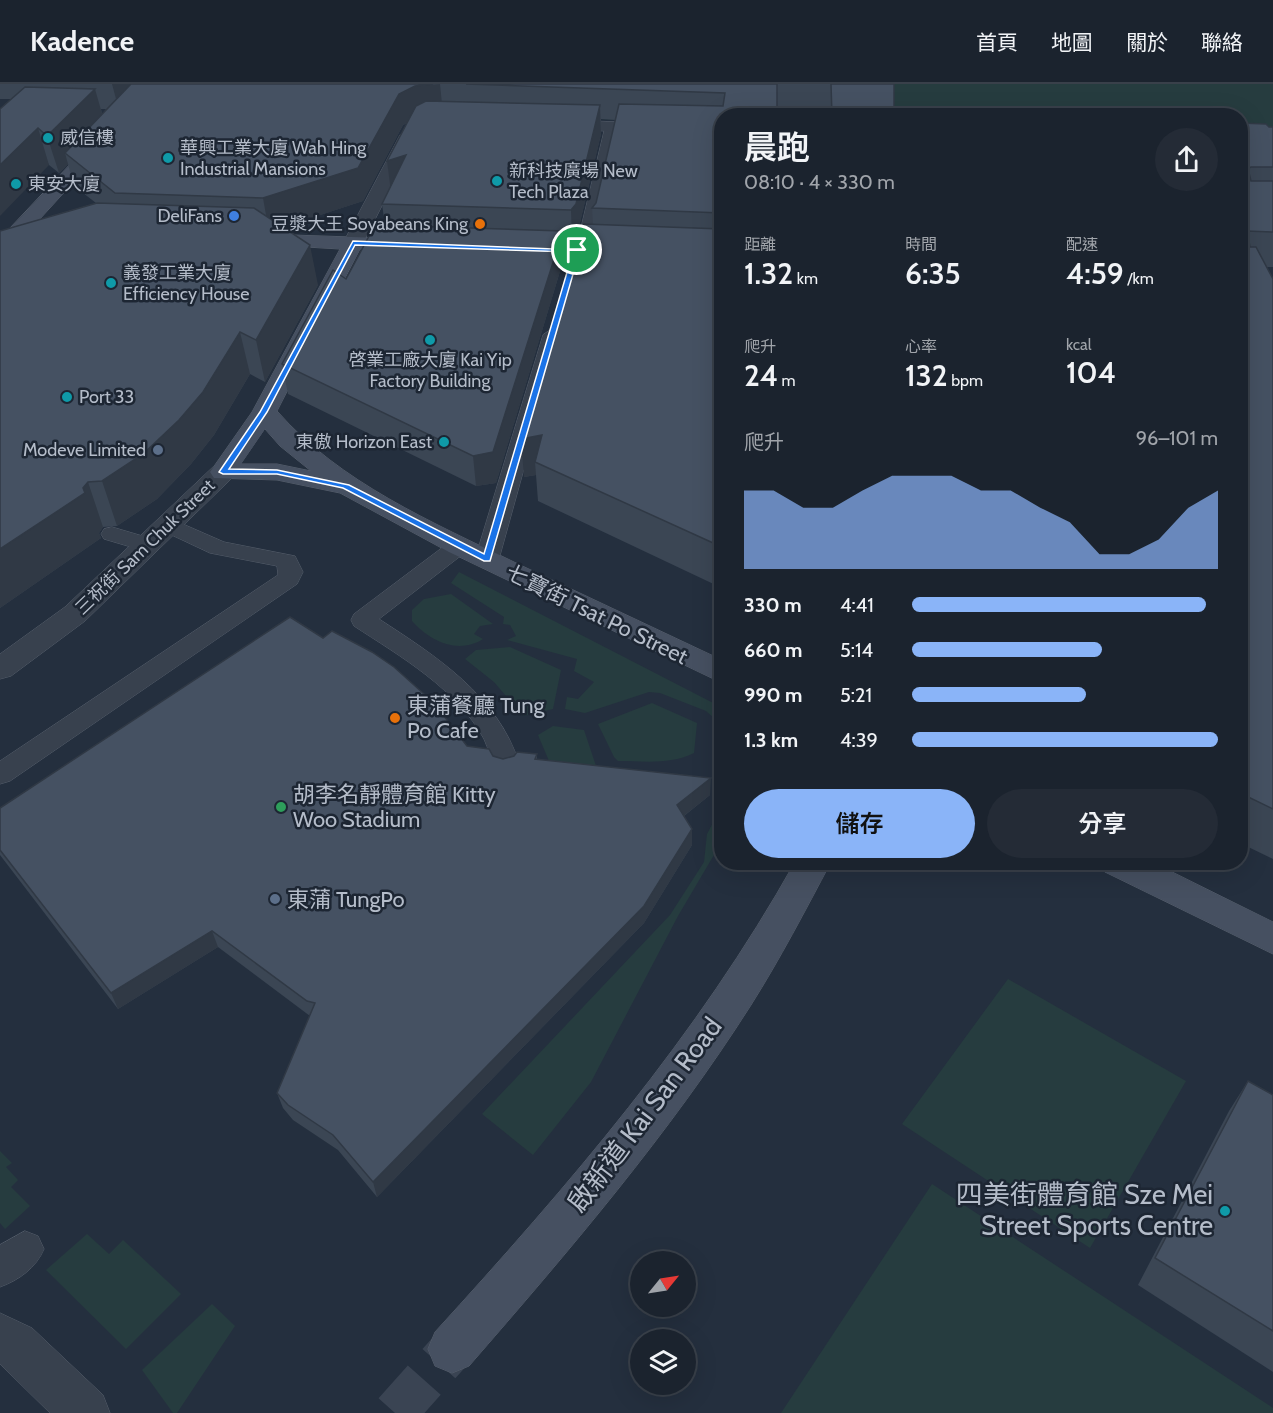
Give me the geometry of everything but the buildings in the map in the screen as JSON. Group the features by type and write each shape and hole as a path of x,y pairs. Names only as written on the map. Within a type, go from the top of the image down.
{"street":[{"path":"0,251 155,84"},
{"path":"104,117 123,117"},
{"path":"541,124 714,130"},
{"name":"三祝街 Sam Chuk Street","path":"0,669 75,614 223,472 264,412 417,125"},
{"path":"18,231 41,232"},
{"path":"237,239 433,245"},
{"path":"493,247 637,252"},
{"name":"七寶街 Tsat Po Street","path":"264,412 290,441 346,486 459,546 714,669"},
{"name":"七寶街 Tsat Po Street","path":"223,472 277,472 346,486"},
{"name":"啟新道 Kai San Road","path":"452,1349 566,1220 672,1085 726,1008 808,870"},
{"path":"1138,870 1273,939"},
{"path":"0,1337 22,1351 84,1413"}],"lane":[{"path":"570,274 577,250 587,236 612,127"},
{"path":"487,559 556,319"},
{"path":"0,774 290,579 291,572 287,561 218,548 169,525"},
{"path":"112,534 148,545"},
{"path":"459,546 363,620 437,673 472,704 497,738 505,763"}],"green space":[{"path":"367,84 1273,84 1273,138 1248,137 1248,108 714,108 714,117 654,121 350,110"},
{"path":"459,572 714,703 714,718 706,711 660,693 649,692 585,713 565,709 567,697 578,699 594,682 574,671 577,659 507,640 516,636 510,625 503,624 504,617 451,583"},
{"path":"451,594 493,624 480,626 474,634 483,639 464,646 445,644 427,634 412,621 412,610 424,599"},
{"path":"510,647 561,670 553,709 523,716 494,682 465,659 476,650"},
{"path":"652,703 697,723 694,753 666,761 618,761 598,724"},
{"path":"553,726 584,730 597,769 549,761 538,735"},
{"path":"714,821 714,855 678,916 591,1082 533,1155 482,1114 670,915 704,862 707,834"},
{"path":"1008,979 1186,1081 1090,1248 902,1124"},
{"path":"0,1151 12,1163 6,1167 18,1180 11,1187 30,1206 5,1229 0,1223"},
{"path":"932,1184 1273,1408 1273,1413 781,1413"},
{"path":"87,1234 109,1254 123,1240 181,1294 126,1349 46,1270"},
{"path":"212,1304 235,1326 177,1413 173,1413 142,1370"}],"tunnel":[{"path":"395,1413 452,1349"}],"place":[{"name":"威信樓","path":"48,138"},
{"name":"華興工業大廈 Wah Hing Industrial Mansions","path":"168,158"},
{"name":"新科技廣場 New Tech Plaza","path":"497,181"},
{"name":"東安大廈","path":"16,184"},
{"name":"DeliFans","path":"234,216"},
{"name":"豆漿大王 Soyabeans King","path":"480,224"},
{"name":"義發工業大廈 Efficiency House","path":"111,283"},
{"name":"啓業工廠大廈 Kai Yip Factory Building","path":"430,340"},
{"name":"Port 33","path":"67,397"},
{"name":"東傲 Horizon East","path":"444,442"},
{"name":"Modeve Limited","path":"158,450"},
{"name":"東蒲餐廳 Tung Po Cafe","path":"395,718"},
{"name":"胡李名靜體育館 Kitty Woo Stadium","path":"281,807"},
{"name":"東蒲 TungPo","path":"275,899"},
{"name":"四美街體育館 Sze Mei Street Sports Centre","path":"1225,1211"}],"route":[{"path":"353,243 577,250 487,559 346,486 277,472 223,472 264,412 353,243"}]}
